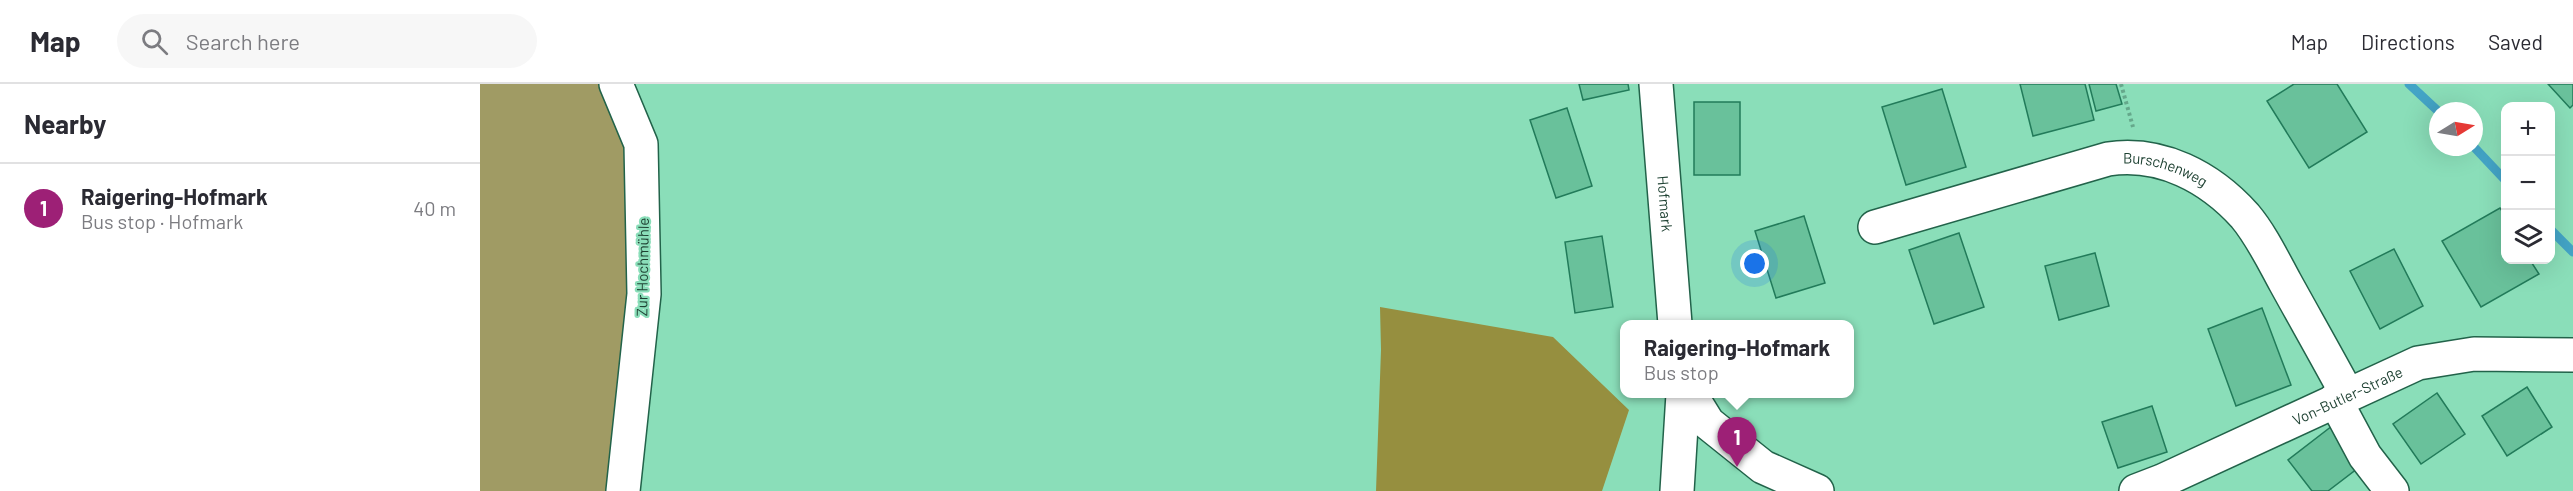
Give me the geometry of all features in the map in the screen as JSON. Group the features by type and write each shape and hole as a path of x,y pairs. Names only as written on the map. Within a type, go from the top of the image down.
{"street":[{"name":"Zur Hochmühle","path":"616,84 641,144 643,225 644,294 623,491"},
{"name":"Hofmark","path":"1656,84 1675,320"},
{"name":"Burschenweg","path":"1875,227 2108,159 2141,157 2163,161 2190,172 2245,216 2266,248 2341,397 2365,456 2392,491"},
{"name":"Von-Butler-Straße","path":"2136,491 2162,482 2418,363 2474,354 2573,355"},
{"path":"1677,491 1683,398"},
{"path":"1692,398 1708,423 1762,467 1817,491"}],"path":[{"path":"2121,84 2141,157"}],"shaded area":[{"path":"480,84 616,84 641,144 623,491 480,491"},
{"path":"1380,307 1553,337 1629,410 1602,491 1376,491 1381,350"}],"building":[{"path":"1579,84 1628,84 1629,90 1583,100"},
{"path":"2020,84 2085,84 2094,120 2033,136"},
{"path":"2089,84 2116,84 2122,104 2096,111"},
{"path":"2294,84 2337,84 2367,132 2309,168 2267,101"},
{"path":"2548,84 2573,84 2573,105 2570,108"},
{"path":"1942,89 1966,167 1906,185 1882,107"},
{"path":"1694,102 1740,102 1740,175 1694,175"},
{"path":"1567,108 1592,186 1556,198 1530,120"},
{"path":"2500,208 2501,264 2533,264 2539,274 2481,307 2442,241"},
{"path":"1804,216 1825,283 1776,298 1755,231"},
{"path":"1959,233 1984,307 1934,324 1909,250"},
{"path":"1602,236 1613,307 1575,313 1565,242"},
{"path":"2394,249 2423,306 2380,329 2350,271"},
{"path":"2095,253 2109,306 2059,320 2045,266"},
{"path":"2262,308 2291,385 2236,406 2208,329"},
{"path":"2527,387 2552,427 2507,456 2482,416"},
{"path":"2437,393 2465,434 2421,464 2393,424"},
{"path":"2152,406 2167,452 2118,468 2102,422"},
{"path":"2332,426 2362,465 2328,491 2312,491 2288,460"}],"waterway":[{"path":"2409,84 2429,103"},
{"path":"2482,156 2501,176"},
{"path":"2555,234 2573,252"}],"place":[{"name":"Raigering-Hofmark","path":"1737,467"}]}
